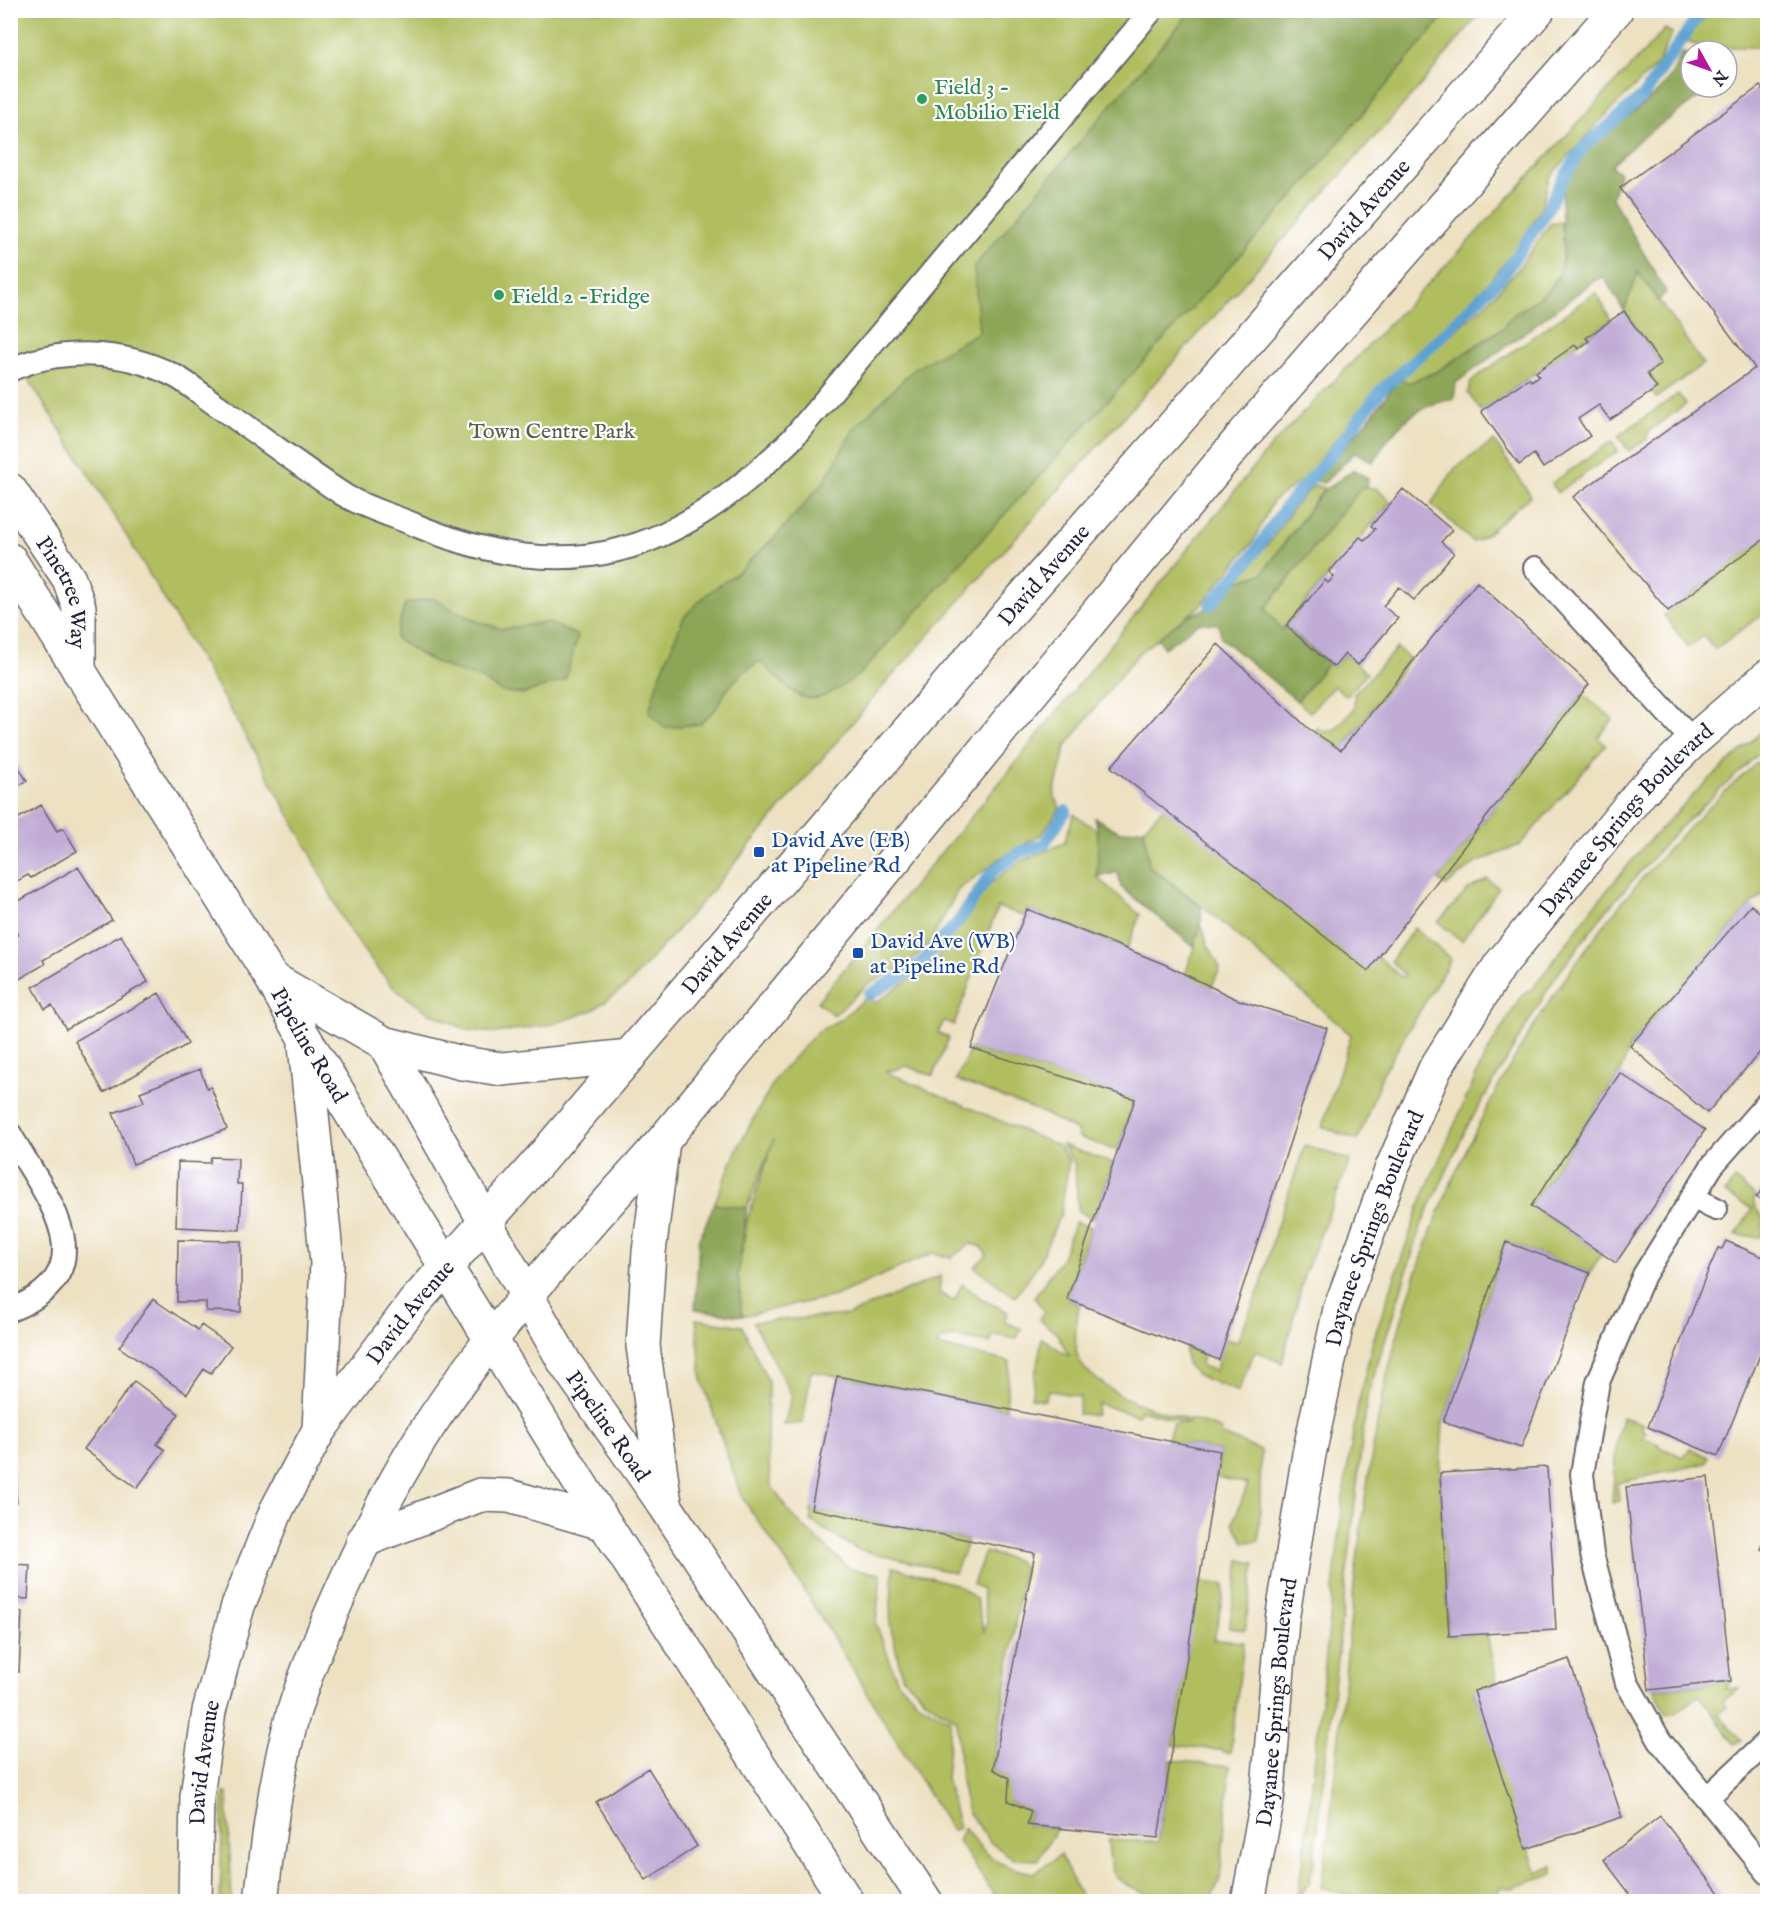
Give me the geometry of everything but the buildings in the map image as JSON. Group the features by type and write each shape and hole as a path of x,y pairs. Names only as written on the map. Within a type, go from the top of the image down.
{"main road":[{"name":"David Avenue","path":"195,1902 197,1796 209,1711 238,1606 277,1509 320,1430 374,1355 446,1267 630,1056 1019,601 1538,10"},
{"path":"261,1902 271,1820 293,1714 325,1627 363,1541 424,1433 492,1339 663,1141 1246,432 1616,10"},
{"name":"Pinetree Way","path":"10,490 69,579 79,607 79,671"},
{"name":"Pipeline Road","path":"10,560 272,979 304,1037 605,1524 847,1902"},
{"name":"Dayanee Springs Boulevard","path":"1248,1902 1267,1802 1282,1620 1309,1454 1340,1309 1392,1168 1435,1069 1500,965 1641,792 1693,741 1767,676"},
{"name":"Pipeline Road","path":"272,979 384,1043 566,1363 666,1508 926,1902"},
{"path":"304,1037 327,1263 320,1430"},
{"path":"384,1043 462,1063 502,1069 630,1056"},
{"path":"663,1141 649,1252 642,1347 666,1508"},
{"path":"363,1541 480,1496 509,1496 605,1524"}],"lane":[{"path":"10,370 40,359 72,354 120,357 173,375 346,496 441,536 483,549 520,556 558,558 621,550 670,533 720,504 756,475 792,439 1152,10"},
{"path":"1535,568 1693,741"},
{"path":"1767,1102 1712,1166 1644,1275 1598,1382 1582,1474 1592,1554 1627,1683 1668,1736 1708,1797 1767,1873"},
{"path":"10,1134 58,1219 65,1256 58,1275 45,1293 10,1310"},
{"path":"1692,1197 1716,1209"},
{"path":"1708,1797 1767,1741"}],"green space":[{"name":"Town Centre Park","path":"11,11 1482,11 1414,93 885,684 708,895 628,985 593,1010 554,1024 495,1033 467,1030 428,1012 395,989 369,958 344,922 310,852 236,719 108,505 11,352"},
{"path":"1191,11 1448,11 1301,188 859,675 827,695 806,698 797,695 787,687 760,661 744,671 728,688 715,710 700,724 665,728 649,712 658,680 684,617 707,594 739,571 776,536 823,483 855,427 914,369 979,332 974,267"},
{"path":"1712,11 1767,11 1767,47 1739,47 1739,39 1685,39"},
{"path":"1665,29 1672,33 1658,64 1602,119 1549,178 1542,206 1521,243 1473,301 1378,387 1305,478 1273,501 1253,542 1199,607 1139,653 1116,681 1066,746 1054,794 1060,808 1041,835 1002,857 958,890 931,941 910,962 868,984 834,1015 817,1002 1005,776 1271,446 1451,260"},
{"path":"1679,59 1679,99 1697,99 1639,140 1611,166 1620,173 1612,198 1666,292 1658,301 1638,272 1624,311 1604,277 1593,282 1456,383 1454,399 1424,408 1400,425 1373,462 1355,452 1324,483 1315,481 1369,419 1399,379 1409,383 1438,371 1503,328 1516,313 1550,289 1556,281 1563,258 1562,194 1572,168 1594,143 1647,101 1672,74"},
{"path":"1560,222 1565,239 1560,272 1550,289 1508,320 1503,328 1438,371 1409,383 1399,379 1484,306 1518,269 1550,224"},
{"path":"1638,271 1703,364 1656,398 1651,391 1647,374 1661,364 1624,311"},
{"path":"1596,292 1611,320 1481,411 1468,393 1471,381"},
{"path":"1678,394 1686,404 1648,432 1647,439 1629,451 1618,436"},
{"path":"1494,441 1531,496 1486,534 1473,542 1431,504 1455,468"},
{"path":"1612,441 1618,451 1557,493 1552,483"},
{"path":"1354,470 1368,478 1367,488 1361,488 1265,609 1282,630 1286,626 1328,663 1297,701 1221,638 1219,624 1199,623 1164,648 1158,638 1187,616 1211,607 1235,582 1262,574 1323,491"},
{"path":"1314,485 1324,488 1262,574 1235,582 1273,538 1294,506"},
{"path":"1361,488 1376,488 1391,502 1282,630 1265,609"},
{"path":"1767,536 1767,611 1715,649 1704,636 1688,647 1664,615"},
{"path":"432,598 471,619 501,629 548,622 578,636 565,680 523,694 502,692 482,679 426,658 395,638 405,604"},
{"path":"1397,648 1410,659 1341,750 1314,732 1318,728 1324,732 1334,730 1354,709 1354,694"},
{"path":"1345,654 1367,673 1347,696 1334,686 1310,712 1297,701 1328,663 1334,667"},
{"path":"1582,694 1613,719 1598,738 1606,745 1520,845 1474,864 1446,886 1438,880"},
{"path":"1767,727 1767,746 1677,830 1605,912 1554,979 1468,1125 1421,1226 1367,1398 1314,1862 1309,1884 1297,1899 1306,1839 1344,1489 1358,1404 1373,1341 1422,1198 1484,1058 1520,998 1534,987 1594,906 1644,846 1701,787"},
{"path":"1767,754 1767,891 1751,905 1630,1046 1620,1073 1531,1206 1602,1253 1590,1273 1506,1242 1443,1422 1440,1473 1449,1636 1487,1634 1497,1683 1474,1692 1537,1873 1553,1866 1553,1875 1510,1888 1501,1887 1496,1901 1371,1901 1321,1888 1329,1832 1358,1553 1374,1442 1395,1344 1425,1248 1464,1154 1511,1064 1565,978 1626,897 1694,822"},
{"path":"1163,808 1377,956 1402,978 1405,976 1391,961 1414,928 1451,959 1383,1073 1358,1140 1322,1127 1351,1035 1211,913 1149,866 1144,828"},
{"path":"1074,814 1099,832 1097,877 1140,915 1127,949 1027,909 1024,916 998,907 954,1025 944,1021 938,1033 949,1038 933,1076 907,1066 886,1072 1059,1146 1069,1161 1061,1213 1039,1263 1015,1297 974,1267 987,1255 981,1246 970,1244 951,1258 933,1253 835,1296 742,1316 738,1276 747,1221 774,1139 747,1208 714,1204 738,1147 777,1076 818,1031 841,1019 869,995 875,1003 935,961 981,890 1021,861 1064,843"},
{"path":"1095,818 1120,832 1144,828 1149,866 1201,907 1201,924 1194,947 1121,887 1118,872 1099,877 1098,832"},
{"path":"1487,879 1499,888 1462,941 1438,922 1469,889"},
{"path":"1201,924 1208,945 1220,968 1211,988 1185,976"},
{"path":"971,1048 1135,1099 1117,1151 1078,1137 1077,1131 1039,1111 956,1080"},
{"path":"1062,1145 1113,1163 1094,1219 1078,1211 1075,1165"},
{"path":"1305,1145 1350,1160 1304,1276 1282,1363 1255,1351 1238,1392 1194,1372 1188,1366 1186,1347 1204,1354 1200,1365 1215,1371 1226,1339 1237,1342 1261,1285 1275,1232"},
{"path":"1735,1179 1754,1195 1754,1206 1763,1218 1762,1237 1736,1235 1752,1209 1725,1193"},
{"path":"714,1204 747,1208 738,1276 742,1316 695,1309 699,1240"},
{"path":"1075,1222 1091,1227 1067,1299 1079,1305 1075,1340 1081,1363 1087,1372 1128,1399 1222,1430 1221,1434 1261,1451 1259,1541 1244,1542 1233,1523 1248,1484 1216,1477 1220,1451 1167,1441 1173,1423 1190,1423 1140,1410 1138,1416 1098,1404 1096,1415 1078,1414 1080,1397 1048,1390 1045,1400 1031,1398 1042,1338 1070,1357 1057,1334 1039,1319 1044,1311 1034,1297 1062,1258"},
{"path":"941,1276 939,1293 954,1301 962,1284 985,1301 1007,1311 1005,1322 1022,1329 1016,1339 993,1335 990,1343 954,1337 940,1341 937,1346 1010,1362 1006,1409 811,1371 803,1423 784,1425 792,1396 753,1322 848,1315"},
{"path":"696,1319 742,1326 768,1381 767,1444 771,1485 792,1516 850,1569 881,1574 876,1624 898,1682 921,1704 951,1720 946,1779 959,1828 952,1831 791,1569 741,1496 702,1380"},
{"path":"1622,1417 1643,1424 1642,1429 1646,1432 1643,1438 1660,1444 1660,1447 1683,1457 1690,1448 1708,1457 1706,1463 1617,1483 1619,1501 1612,1503 1616,1445"},
{"path":"811,1509 968,1540 955,1573 856,1549 811,1521"},
{"path":"985,1552 1016,1560 1024,1567 993,1769 1009,1778 1009,1801 1031,1811 1027,1825 1057,1828 1038,1860 1014,1859 991,1843 968,1812 961,1783 957,1720 928,1702 902,1676 890,1624 893,1567 958,1585 976,1599 984,1631 987,1622 982,1590 973,1584"},
{"path":"1240,1560 1255,1563 1245,1630 1229,1628"},
{"path":"1198,1581 1225,1585 1214,1640 1244,1642 1230,1754 1220,1750 1173,1745"},
{"path":"1731,1681 1725,1689 1740,1688 1722,1702 1727,1707 1718,1714 1741,1740 1735,1744 1699,1695 1674,1714 1667,1715 1655,1690"},
{"path":"1171,1760 1230,1766 1220,1880 1210,1901 1174,1899 1147,1894 1124,1883 1116,1876 1111,1864 1108,1840 1158,1842"},
{"path":"223,1793 227,1793 232,1901 220,1901"},
{"path":"964,1828 986,1853 1011,1868 1034,1873 1060,1855 1083,1901 998,1901 958,1841"}],"waterway":[{"path":"1210,605 1251,558 1286,506 1328,459 1381,390 1439,339 1502,276 1543,218 1561,182 1582,149 1644,95 1694,22 1705,10"},
{"path":"869,995 919,965 958,922 992,872 1020,852 1044,844 1066,811"}],"place":[{"name":"Field 3 - Mobilio Field","path":"922,99"},
{"name":"Field 2 -Fridge","path":"499,295"},
{"name":"David Ave (EB) at Pipeline Rd","path":"759,852"},
{"name":"David Ave (WB) at Pipeline Rd","path":"858,953"}]}
